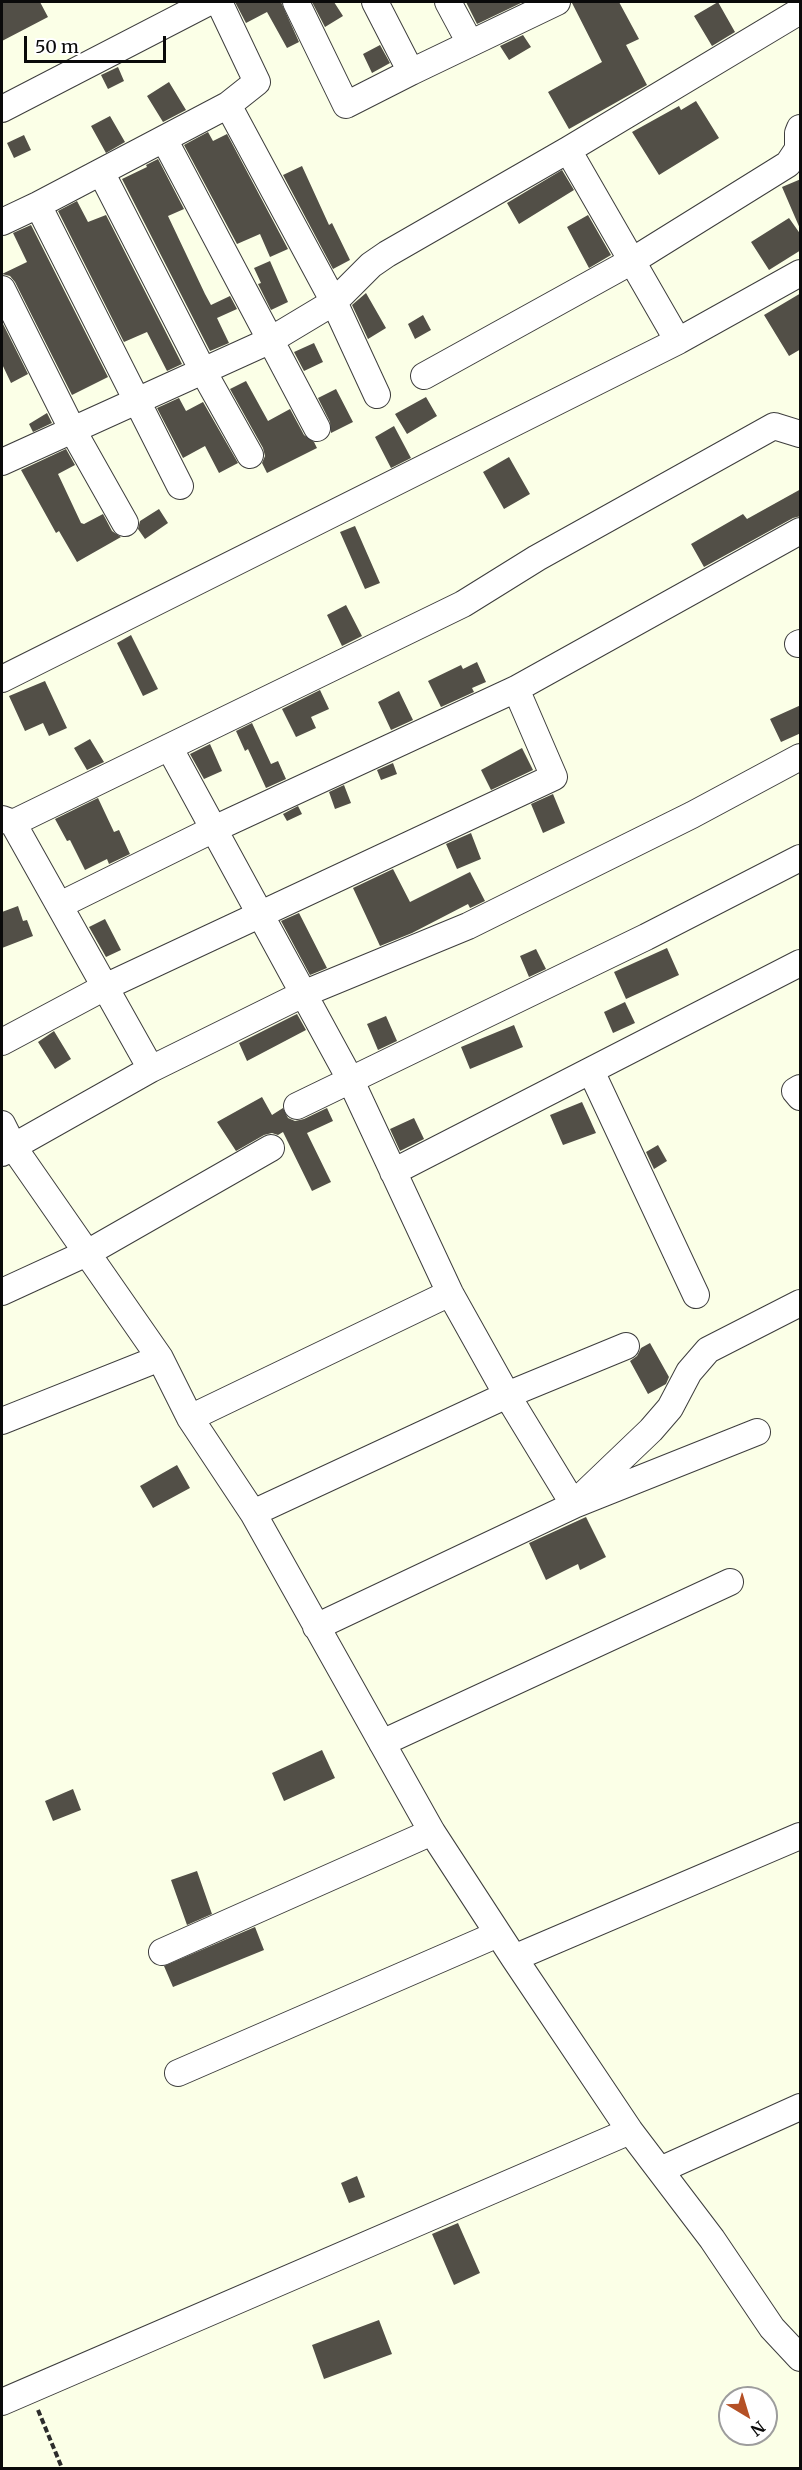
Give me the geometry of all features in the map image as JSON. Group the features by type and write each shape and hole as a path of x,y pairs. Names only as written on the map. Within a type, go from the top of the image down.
{"street":[{"path":"2,109 209,2"},
{"path":"2,222 228,105 257,82 219,2"},
{"path":"296,2 346,105 470,44 518,11 557,2"},
{"path":"375,2 411,72"},
{"path":"448,2 470,44"},
{"path":"2,462 136,399 269,341 334,302 371,265 387,254 568,150 799,8"},
{"path":"228,105 334,302 377,395"},
{"path":"424,376 632,261 788,164 798,149 798,133 801,128"},
{"path":"164,139 317,428"},
{"path":"568,150 678,341"},
{"path":"101,172 203,371 250,455"},
{"path":"38,205 180,486"},
{"path":"2,680 678,341 801,273"},
{"path":"2,289 72,429 125,523"},
{"path":"151,1069 60,905 7,821 169,747 463,604 537,558 774,426 801,434"},
{"path":"60,905 214,829 516,689 801,531"},
{"path":"2,1042 105,987 554,777 516,689"},
{"path":"169,747 350,1079 450,1293 507,1395 574,1505"},
{"path":"8,1151 151,1069 303,994 468,926 692,815 801,757"},
{"path":"297,1106 646,937 801,858"},
{"path":"393,1172 801,963"},
{"path":"591,1071 696,1295"},
{"path":"801,1088 795,1091 801,1097"},
{"path":"2,1124 8,1151 88,1252 160,1358 190,1418 253,1513 432,1832 498,1934 630,2131 712,2239 772,2328 801,2358"},
{"path":"2,1292 88,1252 271,1148"},
{"path":"190,1418 450,1293"},
{"path":"574,1505 651,1430 670,1408 689,1372 708,1350 801,1303"},
{"path":"253,1513 507,1395 626,1346"},
{"path":"2,1421 160,1358"},
{"path":"316,1627 574,1505 757,1431"},
{"path":"382,1743 730,1582"},
{"path":"162,1952 432,1832"},
{"path":"514,1958 801,1836"},
{"path":"178,2073 498,1934"},
{"path":"660,2170 801,2107"},
{"path":"2,2402 630,2131"}],"path":[{"path":"30,2390 62,2469"}],"building":[{"path":"2,2 40,2 48,17 2,41"},
{"path":"235,2 281,2 299,42 287,48 267,12 246,23"},
{"path":"312,2 334,2 343,16 325,27"},
{"path":"466,2 523,2 477,24"},
{"path":"619,2 639,39 626,45 647,85 569,129 548,92 602,62 572,3"},
{"path":"718,2 735,32 712,46 694,16"},
{"path":"523,35 531,47 509,60 500,46"},
{"path":"380,45 390,63 372,73 363,54"},
{"path":"118,67 124,81 108,89 101,75"},
{"path":"169,82 186,110 163,122 147,96"},
{"path":"696,101 719,138 659,175 632,132 679,106 681,110"},
{"path":"110,116 125,142 106,153 91,126"},
{"path":"208,132 213,141 227,134 288,249 270,257 260,234 237,244 184,145"},
{"path":"24,135 31,150 14,158 7,143"},
{"path":"158,159 184,209 168,216 205,294 211,305 230,296 237,309 217,318 229,343 210,351 122,179"},
{"path":"302,166 329,225 332,223 350,260 333,269 283,175"},
{"path":"562,170 574,190 519,224 507,203"},
{"path":"801,179 801,231 782,187"},
{"path":"77,201 88,222 106,215 182,364 167,371 147,332 124,342 58,211"},
{"path":"588,215 611,255 589,268 567,227"},
{"path":"789,218 801,235 801,250 769,270 751,242"},
{"path":"31,225 108,377 72,395 15,282 10,276 2,274 27,262 13,233"},
{"path":"270,261 288,302 271,310 258,284 261,283 254,268"},
{"path":"366,293 386,328 368,339 352,305"},
{"path":"801,293 801,349 789,356 764,315"},
{"path":"423,315 431,330 415,339 408,324"},
{"path":"2,322 28,374 11,383 2,364"},
{"path":"314,343 323,362 304,371 294,352"},
{"path":"246,381 268,421 290,409 304,435 314,442 317,448 267,473 262,463 265,456 263,448 230,389"},
{"path":"336,389 353,422 331,433 330,422 318,398"},
{"path":"426,397 437,416 407,434 395,414"},
{"path":"179,398 186,411 203,402 238,463 219,473 205,446 183,458 157,408"},
{"path":"47,413 52,423 33,432 29,424"},
{"path":"394,426 411,458 391,468 375,437"},
{"path":"66,449 75,465 58,474 81,523 84,524 103,514 112,531 121,537 77,562 59,531 56,533 21,470"},
{"path":"509,457 530,494 504,509 483,472"},
{"path":"801,489 801,516 793,518 704,567 691,544 743,514 747,519"},
{"path":"159,509 168,523 145,539 138,529 140,521"},
{"path":"355,526 380,583 365,589 340,532"},
{"path":"346,605 362,636 342,646 327,615"},
{"path":"131,635 158,689 143,696 117,643"},
{"path":"477,662 486,682 472,688 474,692 441,707 428,681 461,665 463,669"},
{"path":"45,681 67,728 49,736 43,723 25,731 9,696"},
{"path":"320,690 329,709 311,717 316,728 296,737 282,709"},
{"path":"399,691 413,720 391,730 378,702"},
{"path":"801,705 801,733 781,742 770,719"},
{"path":"252,723 271,764 278,761 286,779 266,788 248,749 245,751 236,731"},
{"path":"90,739 104,762 87,770 74,748"},
{"path":"210,744 222,771 204,779 190,754"},
{"path":"522,748 533,770 491,790 481,770"},
{"path":"393,763 397,774 381,780 377,770"},
{"path":"344,785 351,803 335,809 329,792"},
{"path":"553,794 565,823 543,833 531,804"},
{"path":"98,798 114,832 119,830 130,854 109,864 107,859 85,870 70,840 67,841 55,819"},
{"path":"298,806 302,814 287,821 283,814"},
{"path":"471,833 481,859 457,869 446,844"},
{"path":"393,869 410,902 470,872 485,901 470,908 468,904 412,933 380,946 353,888"},
{"path":"18,906 23,921 27,920 33,936 2,948 2,912"},
{"path":"299,913 327,968 310,975 281,921"},
{"path":"105,919 121,950 106,957 89,927"},
{"path":"667,948 679,975 626,999 614,972"},
{"path":"536,949 546,969 529,977 520,956"},
{"path":"625,1002 635,1023 613,1033 604,1012"},
{"path":"297,1014 306,1030 247,1061 239,1043"},
{"path":"386,1016 397,1041 378,1050 367,1024"},
{"path":"514,1025 523,1047 470,1069 461,1047"},
{"path":"54,1031 71,1059 55,1069 38,1042"},
{"path":"262,1097 272,1115 283,1108 288,1118 295,1121 327,1108 333,1121 307,1133 331,1182 312,1191 283,1132 278,1135 272,1133 264,1135 236,1151 217,1122"},
{"path":"582,1102 596,1133 563,1145 550,1115"},
{"path":"414,1118 424,1139 400,1151 390,1129"},
{"path":"658,1145 667,1161 654,1169 646,1152"},
{"path":"650,1343 669,1377 666,1384 648,1394 630,1361 637,1356 641,1348"},
{"path":"177,1465 190,1488 153,1508 140,1486"},
{"path":"586,1517 606,1557 580,1570 578,1564 546,1580 529,1543"},
{"path":"322,1750 335,1778 284,1801 272,1773"},
{"path":"73,1789 81,1810 53,1821 45,1801"},
{"path":"197,1871 212,1914 187,1925 171,1880"},
{"path":"255,1927 264,1950 173,1987 164,1966"},
{"path":"357,2176 365,2197 349,2203 341,2183"},
{"path":"458,2223 480,2273 454,2285 432,2234"},
{"path":"379,2320 392,2354 324,2379 312,2345"}]}
